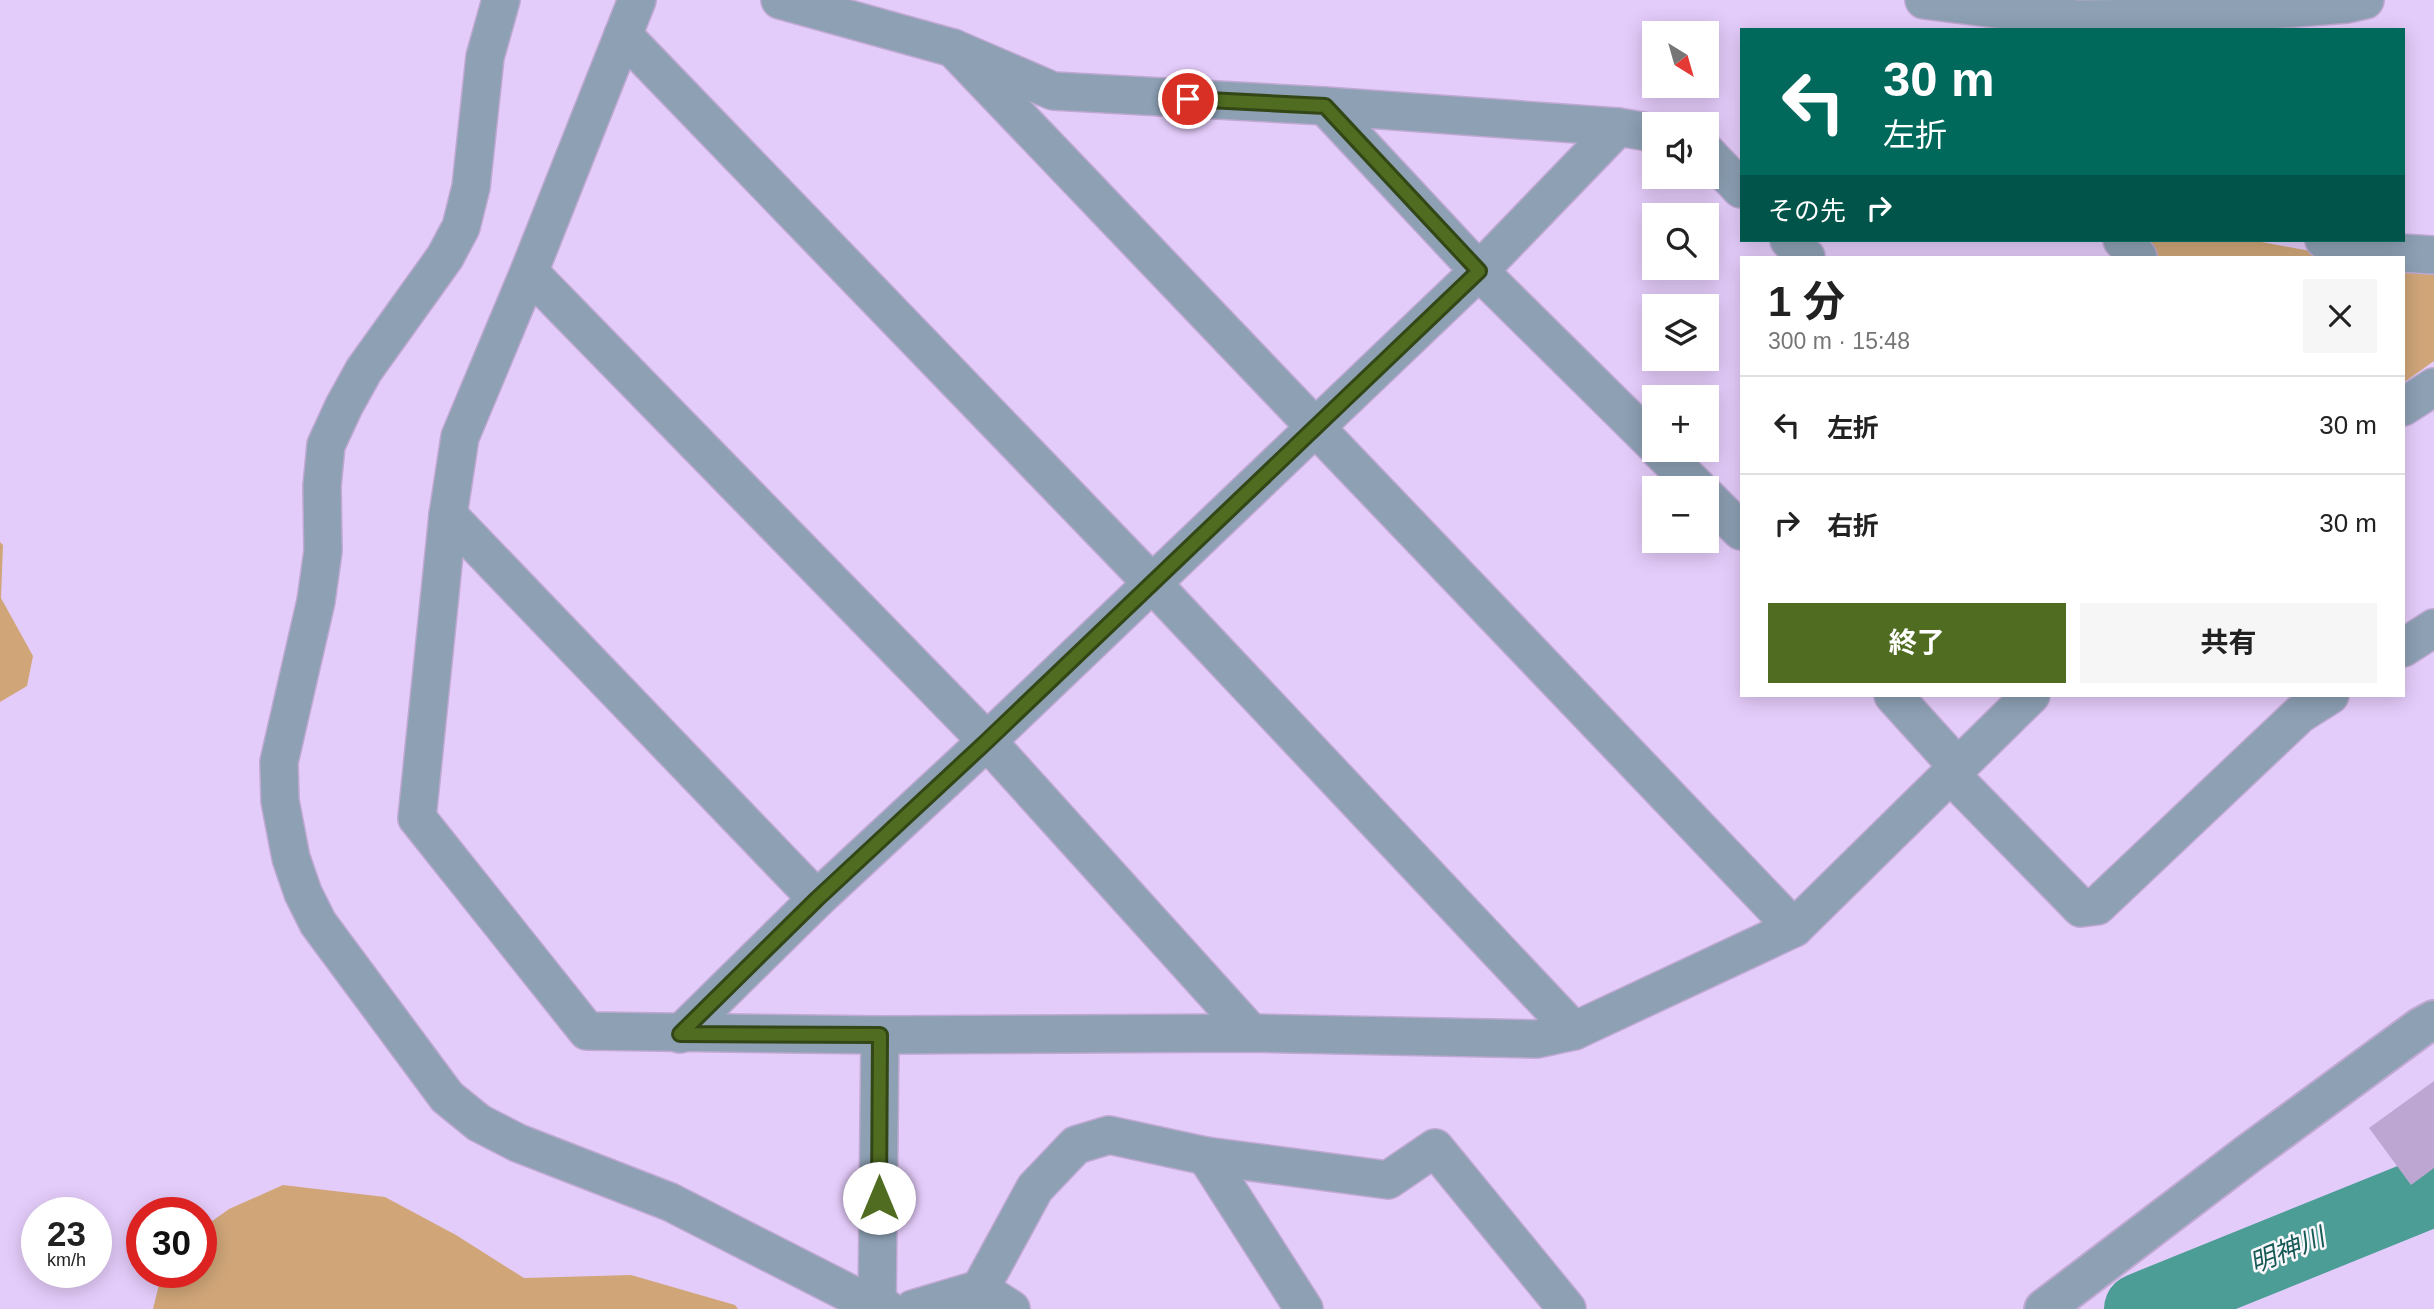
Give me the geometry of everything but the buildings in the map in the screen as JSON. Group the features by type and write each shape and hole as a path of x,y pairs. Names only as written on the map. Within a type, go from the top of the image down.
{"street":[{"path":"502,0 485,57 471,187 460,227 445,257 364,370 326,445 322,486 323,551 279,762 280,801 291,858 303,893 318,923 447,1097 479,1123 518,1143 670,1202 889,1309 980,1289 1011,1309"},
{"path":"636,0 529,272 460,438 449,515 417,818 587,1031 880,1035 1251,1033 1537,1039 1574,1031 1794,928 2029,697"},
{"path":"780,0 953,48 1053,91 1325,106 1618,127 1642,131"},
{"path":"1924,0 2077,19 2102,19 2177,17 2347,4 2365,0"},
{"path":"622,35 1151,582 1574,1031"},
{"path":"953,48 1794,928"},
{"path":"1325,106 1479,271 1642,432"},
{"path":"680,1034 817,899 987,741 1479,271 1618,127"},
{"path":"1719,144 1740,147"},
{"path":"1719,166 1740,188"},
{"path":"1791,242 1805,256"},
{"path":"2124,242 2137,256"},
{"path":"2337,242 2402,253 2434,255"},
{"path":"529,272 987,741 1251,1033"},
{"path":"2405,406 2434,387"},
{"path":"1671,462 1686,476"},
{"path":"1719,509 1740,530"},
{"path":"449,515 817,899"},
{"path":"2405,647 2434,628"},
{"path":"1895,697 1954,770 2081,908 2097,906 2300,714 2327,697"},
{"path":"2044,1309 2259,1146 2434,1020"},
{"path":"880,1035 889,1309"},
{"path":"980,1289 1035,1188 1076,1145 1109,1135 1206,1156 1388,1181 1434,1149 1567,1309"},
{"path":"1206,1156 1304,1309"}],"shaded area":[{"path":"2140,242 2262,242 2337,256 2150,256"},
{"path":"2405,269 2434,275 2434,361 2405,382"},
{"path":"0,542 3,545 1,598 33,656 27,686 0,702"},
{"path":"283,1185 385,1197 456,1235 524,1278 631,1275 735,1305 738,1309 153,1309 158,1288 217,1288 217,1218 229,1209"}],"waterway":[{"name":"明神川","path":"2140,1309 2434,1190"}],"route":[{"path":"879,1198 880,1035 680,1034 817,899 987,741 1479,271 1325,106 1188,99"}]}
